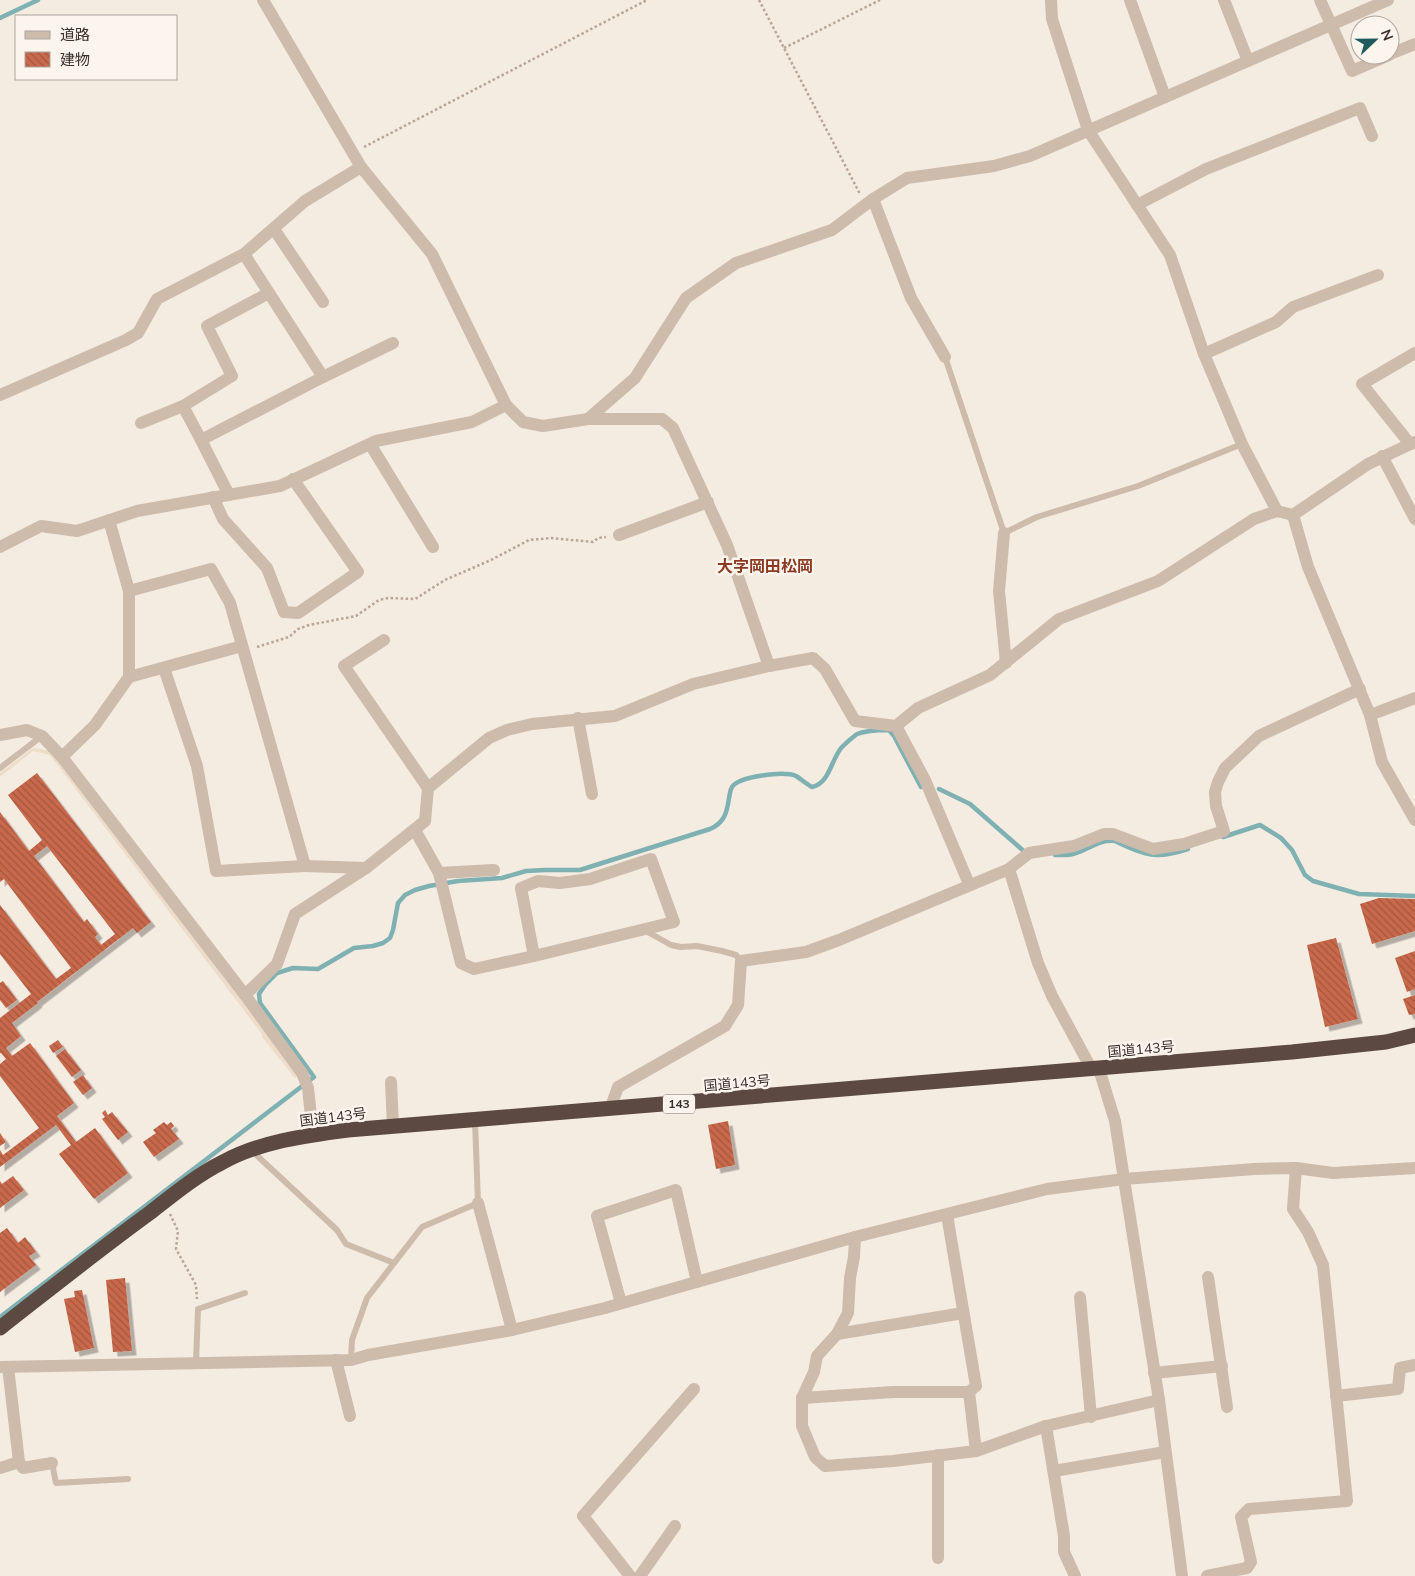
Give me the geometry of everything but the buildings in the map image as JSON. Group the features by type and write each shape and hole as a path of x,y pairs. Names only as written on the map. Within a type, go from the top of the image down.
{"highway":[{"name":"国道143号","path":"0,1328 197,1178 223,1161 279,1142 348,1130 1096,1070 1386,1042 1415,1035"}],"street":[{"path":"263,0 361,167 432,254 506,406 523,422 542,426 588,419 662,419 673,428 727,545 769,666"},
{"path":"1051,0 1052,19 1088,130 1170,256 1204,354 1242,444 1277,511"},
{"path":"1130,0 1165,97"},
{"path":"1224,0 1248,61"},
{"path":"1320,0 1352,71 1366,65"},
{"path":"588,419 635,378 686,298 736,264 832,230 907,178 994,166 1030,156 1388,0"},
{"path":"1400,50 1415,44"},
{"path":"1137,205 1206,169 1360,108 1372,136"},
{"path":"0,395 138,333 157,299 244,254 305,201 361,167"},
{"path":"870,202 911,298 945,357"},
{"path":"274,229 323,302"},
{"path":"244,254 323,377"},
{"path":"1204,354 1276,322 1293,306 1378,275"},
{"path":"141,423 183,406 232,376 207,326 269,293"},
{"path":"201,440 393,343"},
{"path":"428,788 489,738 507,730 532,724 578,718 615,716 693,684 813,658 825,669 855,722 896,726 918,708 990,675 1059,619 1158,581 1254,519 1277,511 1293,515 1368,464 1413,443 1362,384 1415,352"},
{"path":"183,406 229,495"},
{"path":"0,547 41,526 77,531 137,511 280,486 376,441 472,422 506,406"},
{"path":"370,444 433,547"},
{"path":"1382,456 1415,519"},
{"path":"213,497 223,519 266,568 284,612 298,614 358,572 293,479"},
{"path":"619,535 708,502"},
{"path":"1293,515 1308,567 1370,715 1382,762 1415,820"},
{"path":"62,757 95,725 129,677 129,591 109,520"},
{"path":"1004,533 999,591 1006,663"},
{"path":"129,591 211,569 230,603 305,866"},
{"path":"245,996 277,964 295,914 366,868 425,821 428,788 344,666 384,640"},
{"path":"129,677 243,649"},
{"path":"164,668 197,766 216,870 305,866 366,868"},
{"path":"610,1109 618,1087 725,1026 738,1005 741,961 806,952 838,940 1009,869 1026,854 1074,846 1104,834 1113,834 1153,849 1184,844 1224,831 1216,806 1215,792 1225,768 1259,736 1360,689"},
{"path":"1370,715 1415,698"},
{"path":"578,718 592,794"},
{"path":"896,726 925,780 970,884"},
{"path":"0,735 27,730 42,736 62,757 302,1073 308,1088 313,1135"},
{"path":"415,830 440,879 461,962 474,969 534,956 674,922 651,859 590,879 560,883 538,881 521,888 534,956"},
{"path":"1009,869 1038,963 1052,996 1096,1070 1114,1121 1159,1400 1182,1576"},
{"path":"440,879 494,870"},
{"path":"391,1082 393,1127"},
{"path":"1207,1576 1247,1568 1251,1562 1241,1516 1249,1509 1347,1501 1323,1265 1308,1232 1292,1209 1296,1168"},
{"path":"52,1463 23,1468 20,1462 4,1367 351,1360 368,1355 512,1330 621,1303 855,1237 1047,1189 1124,1179 1254,1169 1296,1168 1333,1173 1415,1168"},
{"path":"621,1303 596,1216 676,1190 697,1282"},
{"path":"478,1203 512,1330"},
{"path":"802,1398 893,1392 969,1392 976,1386 947,1215"},
{"path":"855,1237 848,1313 837,1334 818,1356 814,1372 802,1398 802,1426 815,1457 825,1466 893,1461 976,1450 1046,1426 1159,1400"},
{"path":"1208,1277 1227,1406"},
{"path":"1080,1297 1091,1416"},
{"path":"837,1334 963,1313"},
{"path":"336,1360 350,1416"},
{"path":"1336,1396 1398,1389 1400,1368 1415,1365"},
{"path":"1154,1372 1222,1366"},
{"path":"630,1576 583,1516 694,1390"},
{"path":"969,1392 976,1450"},
{"path":"1046,1426 1064,1536 1064,1552 1075,1576"},
{"path":"1054,1471 1165,1452"},
{"path":"938,1455 938,1558"},
{"path":"0,1468 20,1462"},
{"path":"640,1576 675,1526"}],"lane":[{"path":"945,357 1004,533 1037,517 1138,486 1242,444"},
{"path":"0,768 42,736"},
{"path":"643,930 672,945 681,947 697,946 722,951 736,955 741,961"},
{"path":"351,1360 352,1340 367,1298 422,1227 478,1203 475,1120"},
{"path":"251,1150 337,1230 346,1244 394,1264"},
{"path":"196,1363 198,1309 244,1293"},
{"path":"52,1463 56,1483 128,1480"}],"path":[{"path":"352,153 647,0"},
{"path":"759,0 870,202"},
{"path":"784,48 880,0"},
{"path":"243,649 289,637 298,629 322,621 356,616 378,600 415,598 445,580 491,560 529,540 551,538 593,542 598,538 619,535"},
{"path":"165,1201 178,1231 176,1249 196,1285 198,1309"}],"shaded area":[{"path":"33,748 51,751 298,1075 295,1078 262,1037 262,1034 50,755 33,751 0,777 0,773"}],"waterway":[{"path":"0,18 38,0"},
{"path":"0,1317 314,1077 260,1003 259,994 277,973 293,968 318,969 354,948 383,943 390,938 398,903 405,895 429,886 458,881 502,878 526,871 580,870 710,829 722,821 731,789 736,783 752,777 782,774 796,776 812,787 818,785 827,776 842,747 857,734 865,732 889,730 921,787"},
{"path":"939,789 970,804 1026,853"},
{"path":"1223,837 1260,825 1281,838 1292,850 1305,875 1313,881 1359,894 1415,896"},
{"path":"1055,855 1074,854 1099,843 1110,841 1115,841 1142,853 1158,855 1188,849"}],"district":[{"name":"大字岡田松岡","path":"765,566"}]}
